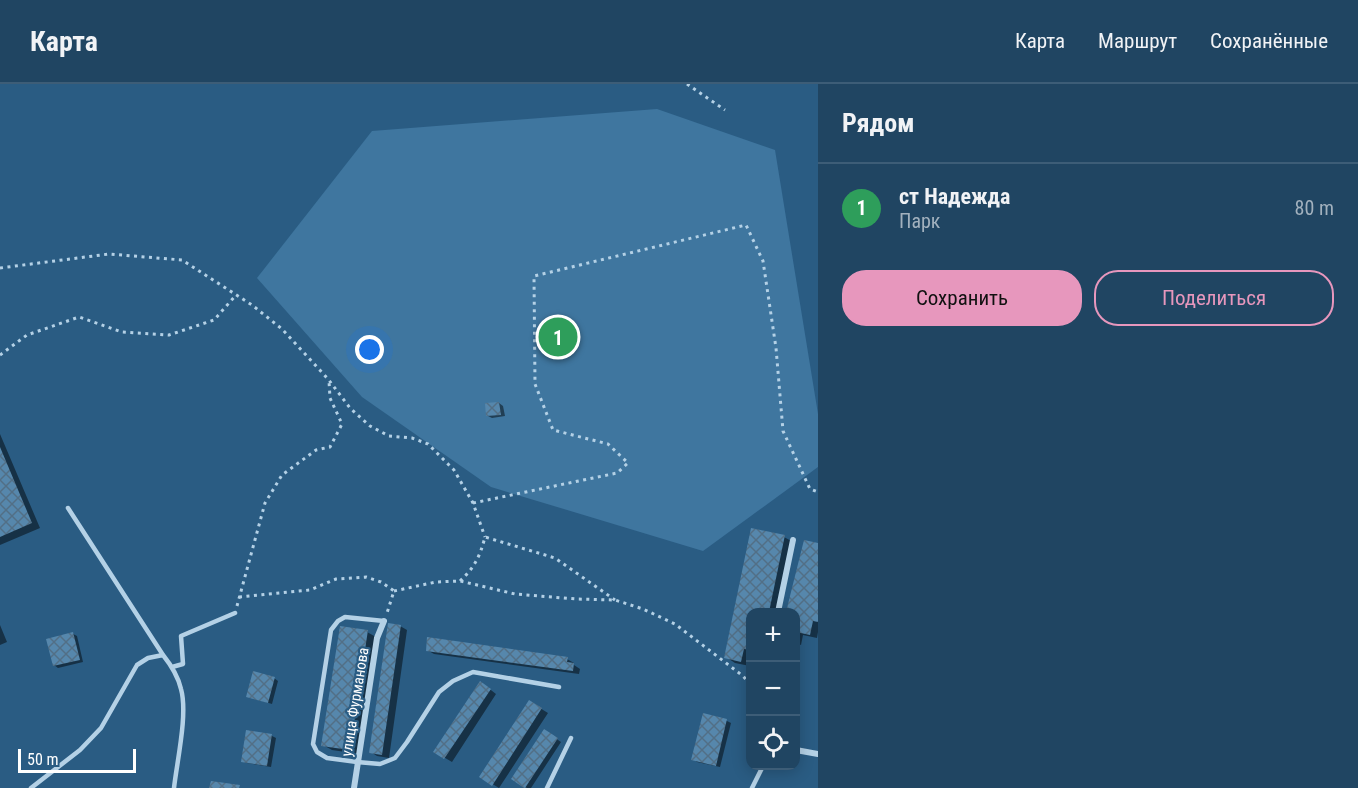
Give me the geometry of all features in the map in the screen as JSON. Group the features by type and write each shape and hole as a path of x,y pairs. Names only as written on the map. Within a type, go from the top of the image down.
{"street":[{"path":"779,608 793,540"},
{"name":"улица Фурманова","path":"354,788 377,638 384,621"},
{"path":"800,751 818,754"}],"lane":[{"path":"68,508 172,667 181,689 184,711 174,788"},
{"path":"172,667 183,664 181,636 235,613"},
{"path":"384,621 345,617 338,621 331,630 313,744 317,752 327,758 380,764 395,758 439,692 453,681 473,672 560,687"},
{"path":"31,788 80,750 101,728 137,665 148,658 163,655"},
{"path":"547,788 571,738"},
{"path":"752,788 761,770"}],"path":[{"path":"687,84 724,110"},
{"path":"473,503 617,472 628,463 608,444 553,430 534,384 534,276 746,225 763,261 776,348 783,431 810,489 818,492"},
{"path":"0,268 109,254 182,260 252,305 282,329 328,379 350,408 370,426 389,436 412,438 428,444 454,470 473,503 485,537 482,550 473,568 460,581"},
{"path":"0,354 27,335 80,317 122,332 168,335 214,320 236,295"},
{"path":"235,613 265,503 282,475 316,450 330,447 342,424 330,398 328,379"},
{"path":"485,537 555,558 615,600"},
{"path":"239,597 310,590 336,579 366,576 394,591 436,582 460,581 515,594 615,600 643,609 675,624 746,679"},
{"path":"384,621 394,591"}],"shaded area":[{"path":"657,109 775,150 818,414 818,467 703,551 491,487 362,397 257,278 372,131"}],"building":[{"path":"499,402 501,415 486,416 485,403"},
{"path":"0,447 32,523 0,537"},
{"path":"751,528 785,535 770,608 746,608 746,649 744,649 741,662 724,658"},
{"path":"804,540 818,543 818,622 813,621 810,635 800,633 800,608 787,608"},
{"path":"388,623 401,625 382,755 369,753"},
{"path":"340,626 368,630 350,750 321,746"},
{"path":"73,632 80,660 53,666 46,639"},
{"path":"427,637 568,657 567,662 574,663 573,671 426,651"},
{"path":"253,671 275,677 268,703 246,697"},
{"path":"480,681 491,689 444,759 433,752"},
{"path":"529,700 542,708 492,786 479,777"},
{"path":"703,713 727,719 716,766 691,760"},
{"path":"544,729 558,738 524,788 511,779"},
{"path":"246,730 272,734 267,766 241,762"},
{"path":"211,781 240,785 239,788 209,788"}],"place":[{"name":"ст Надежда","path":"558,337"}]}
